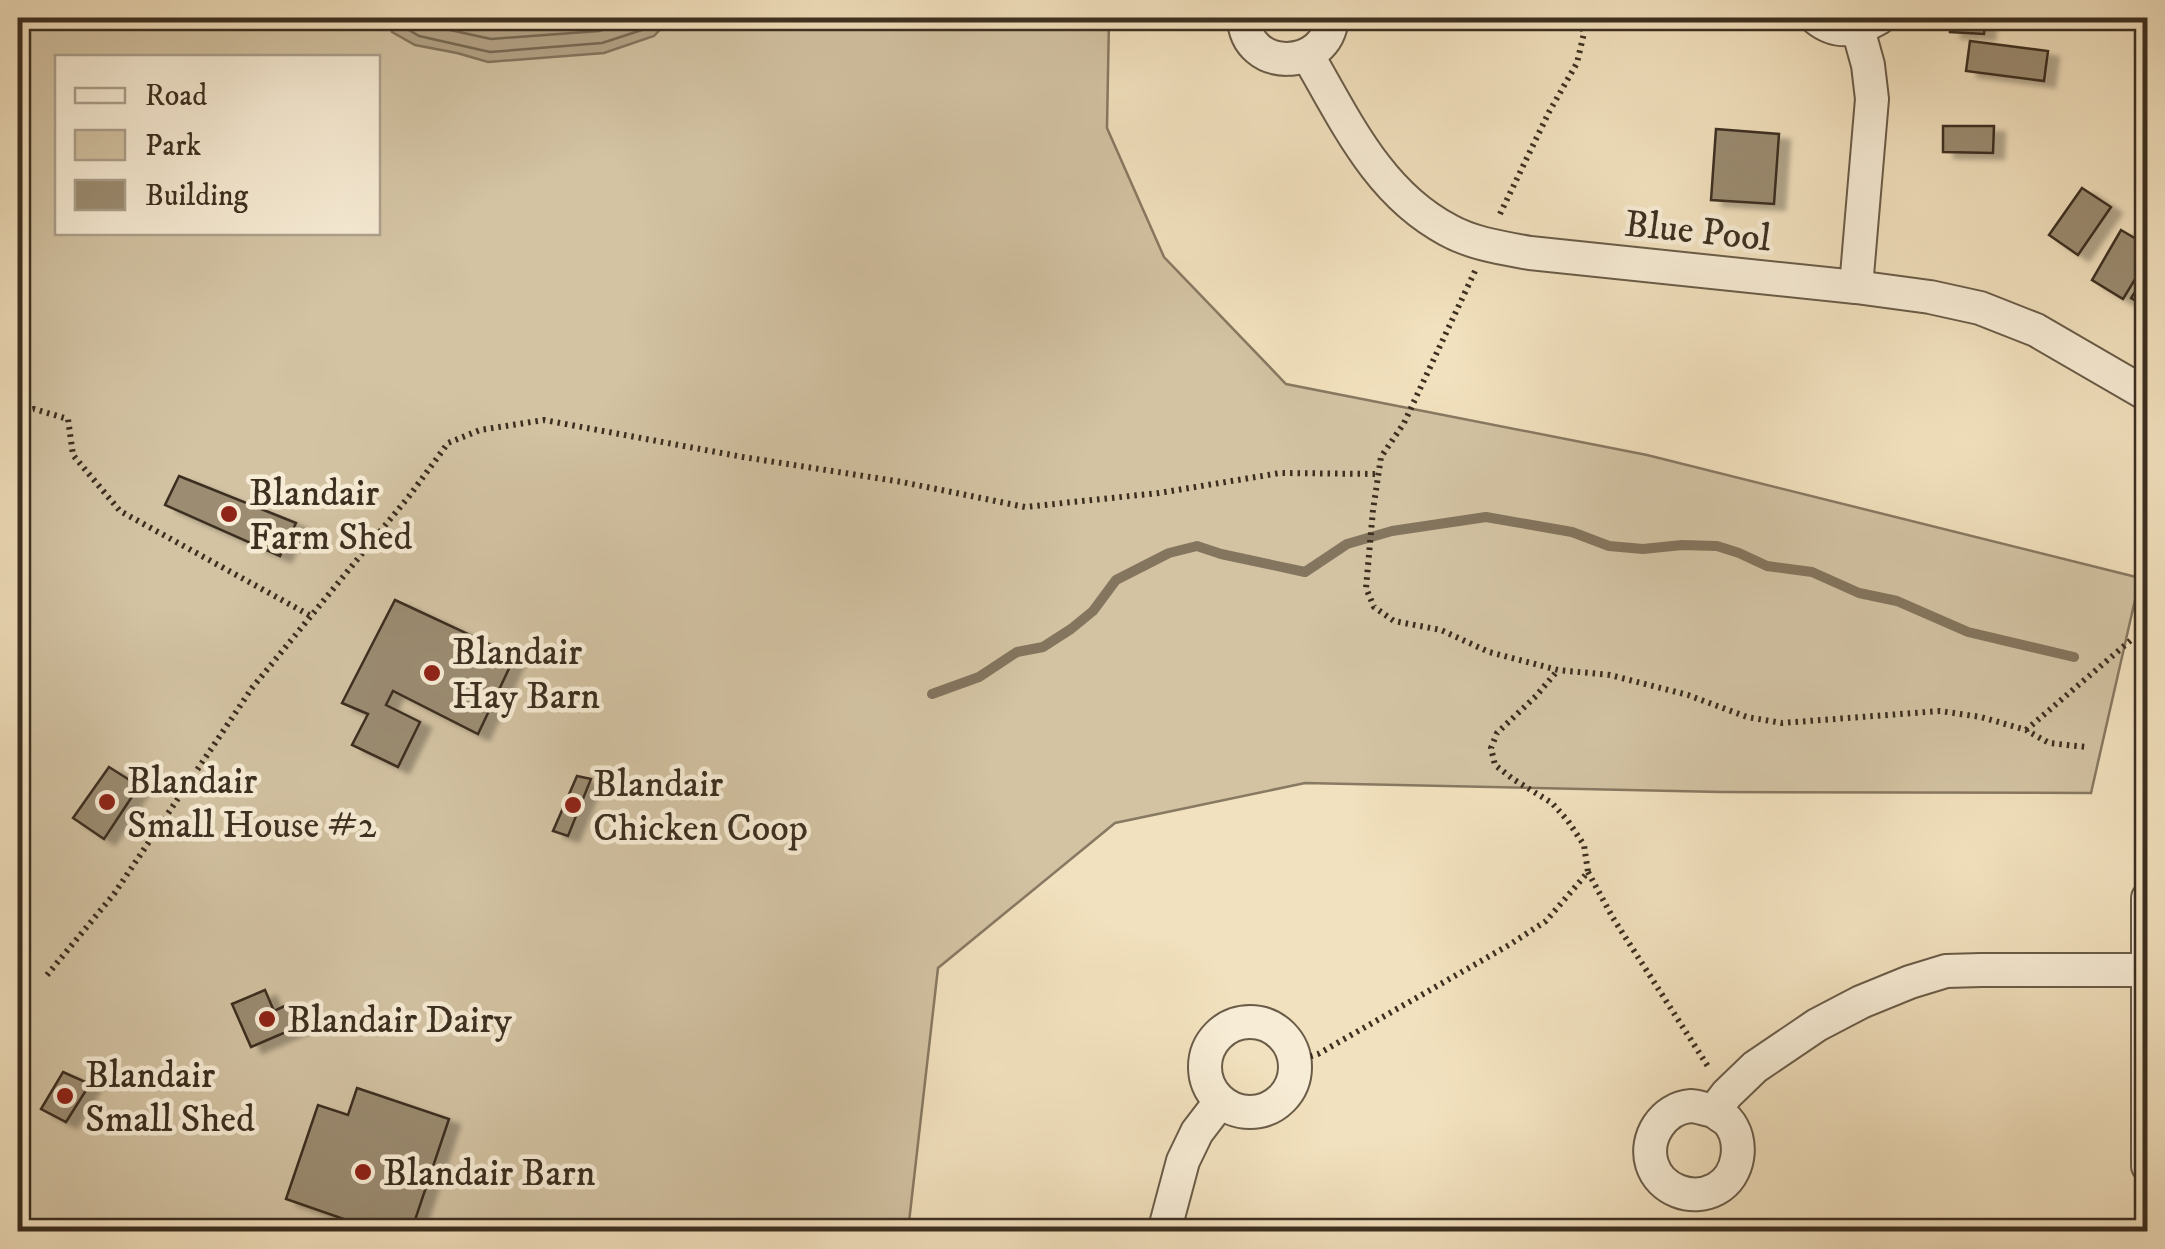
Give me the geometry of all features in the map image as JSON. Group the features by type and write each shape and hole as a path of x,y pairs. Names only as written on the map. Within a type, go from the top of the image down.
{"street":[{"path":"1244,18 1244,28 1253,44 1268,55 1286,60 1308,56 1326,40 1332,18"},
{"path":"1816,18 1825,26 1840,30 1868,24 1872,99 1856,287"},
{"name":"Blue Pool","path":"1308,56 1387,184 1416,210 1450,232 1530,253 1930,297 2036,330 2148,394"},
{"path":"2148,898 2148,1166"},
{"path":"1720,1102 1755,1068 1817,1025 1910,982 1946,972 1981,970 2147,970"},
{"path":"1253,1022 1282,1034 1296,1061 1289,1092 1266,1110 1250,1113 1233,1110 1220,1102 1208,1084 1204,1067 1210,1046 1221,1032 1239,1023 1253,1022"},
{"path":"1164,1232 1183,1161 1197,1132 1220,1102"}],"path":[{"path":"18,414 34,410 68,419 73,455 120,511 312,616"},
{"path":"47,975 114,894 252,688 448,443 480,430 544,420 1025,507 1159,494 1280,473 1378,474"},
{"path":"1373,510 1366,588 1374,607 1394,621 1442,630 1489,652 1558,670 1610,675 1688,695 1746,717 1782,723 1940,711 2026,730 2049,744 2086,747"},
{"path":"2026,730 2131,640"},
{"path":"1558,670 1497,732 1492,748 1495,765 1552,803 1568,821 1584,845 1588,872 1701,1058 1720,1102"},
{"path":"1296,1061 1318,1054 1534,929 1546,921 1588,872"}],"green space":[{"path":"18,18 1109,18 1107,128 1164,257 1286,384 1647,455 2140,578 2091,793 1721,792 1305,783 1115,823 938,968 908,1231 18,1231"}],"water":[{"path":"390,18 671,18 654,36 604,53 488,62 415,45 392,32"}],"building":[{"path":"1951,18 1986,18 1984,34 1950,32"},
{"path":"1970,41 2048,51 2044,81 1966,71"},
{"path":"1943,126 1994,126 1993,153 1943,152"},
{"path":"1716,129 1779,134 1774,204 1711,200"},
{"path":"2082,188 2111,207 2078,255 2049,235"},
{"path":"2121,230 2148,246 2148,258 2123,299 2092,280"},
{"path":"2148,272 2148,308 2131,298"},
{"name":"Blandair Farm Shed","path":"179,476 296,523 280,556 165,505"},
{"name":"Blandair Hay Barn","path":"395,600 515,656 478,734 393,691 386,705 420,722 398,767 352,745 368,714 342,703"},
{"name":"Blandair Small House #2","path":"109,767 139,786 104,839 73,818"},
{"name":"Blandair Chicken Coop","path":"577,776 591,779 568,836 553,831"},
{"name":"Blandair Dairy","path":"265,990 274,1011 289,1004 300,1026 251,1047 232,1004"},
{"name":"Blandair Small Shed","path":"63,1072 90,1084 66,1122 41,1109"},
{"name":"Blandair Barn","path":"357,1088 449,1119 411,1232 381,1232 286,1199 318,1105 348,1115"}],"waterway":[{"path":"932,694 979,677 1017,652 1043,647 1093,611 1116,580 1169,553 1197,546 1305,572 1347,544 1392,531 1486,517 1572,532 1609,546 1717,546 1767,566 1812,572 1859,593 1897,601 1968,632 2074,657"}],"place":[{"name":"Blandair Farm Shed","path":"229,514"},
{"name":"Blandair Hay Barn","path":"432,673"},
{"name":"Blandair Small House #2","path":"107,802"},
{"name":"Blandair Chicken Coop","path":"573,805"},
{"name":"Blandair Dairy","path":"267,1019"},
{"name":"Blandair Small Shed","path":"65,1096"},
{"name":"Blandair Barn","path":"363,1172"}]}
